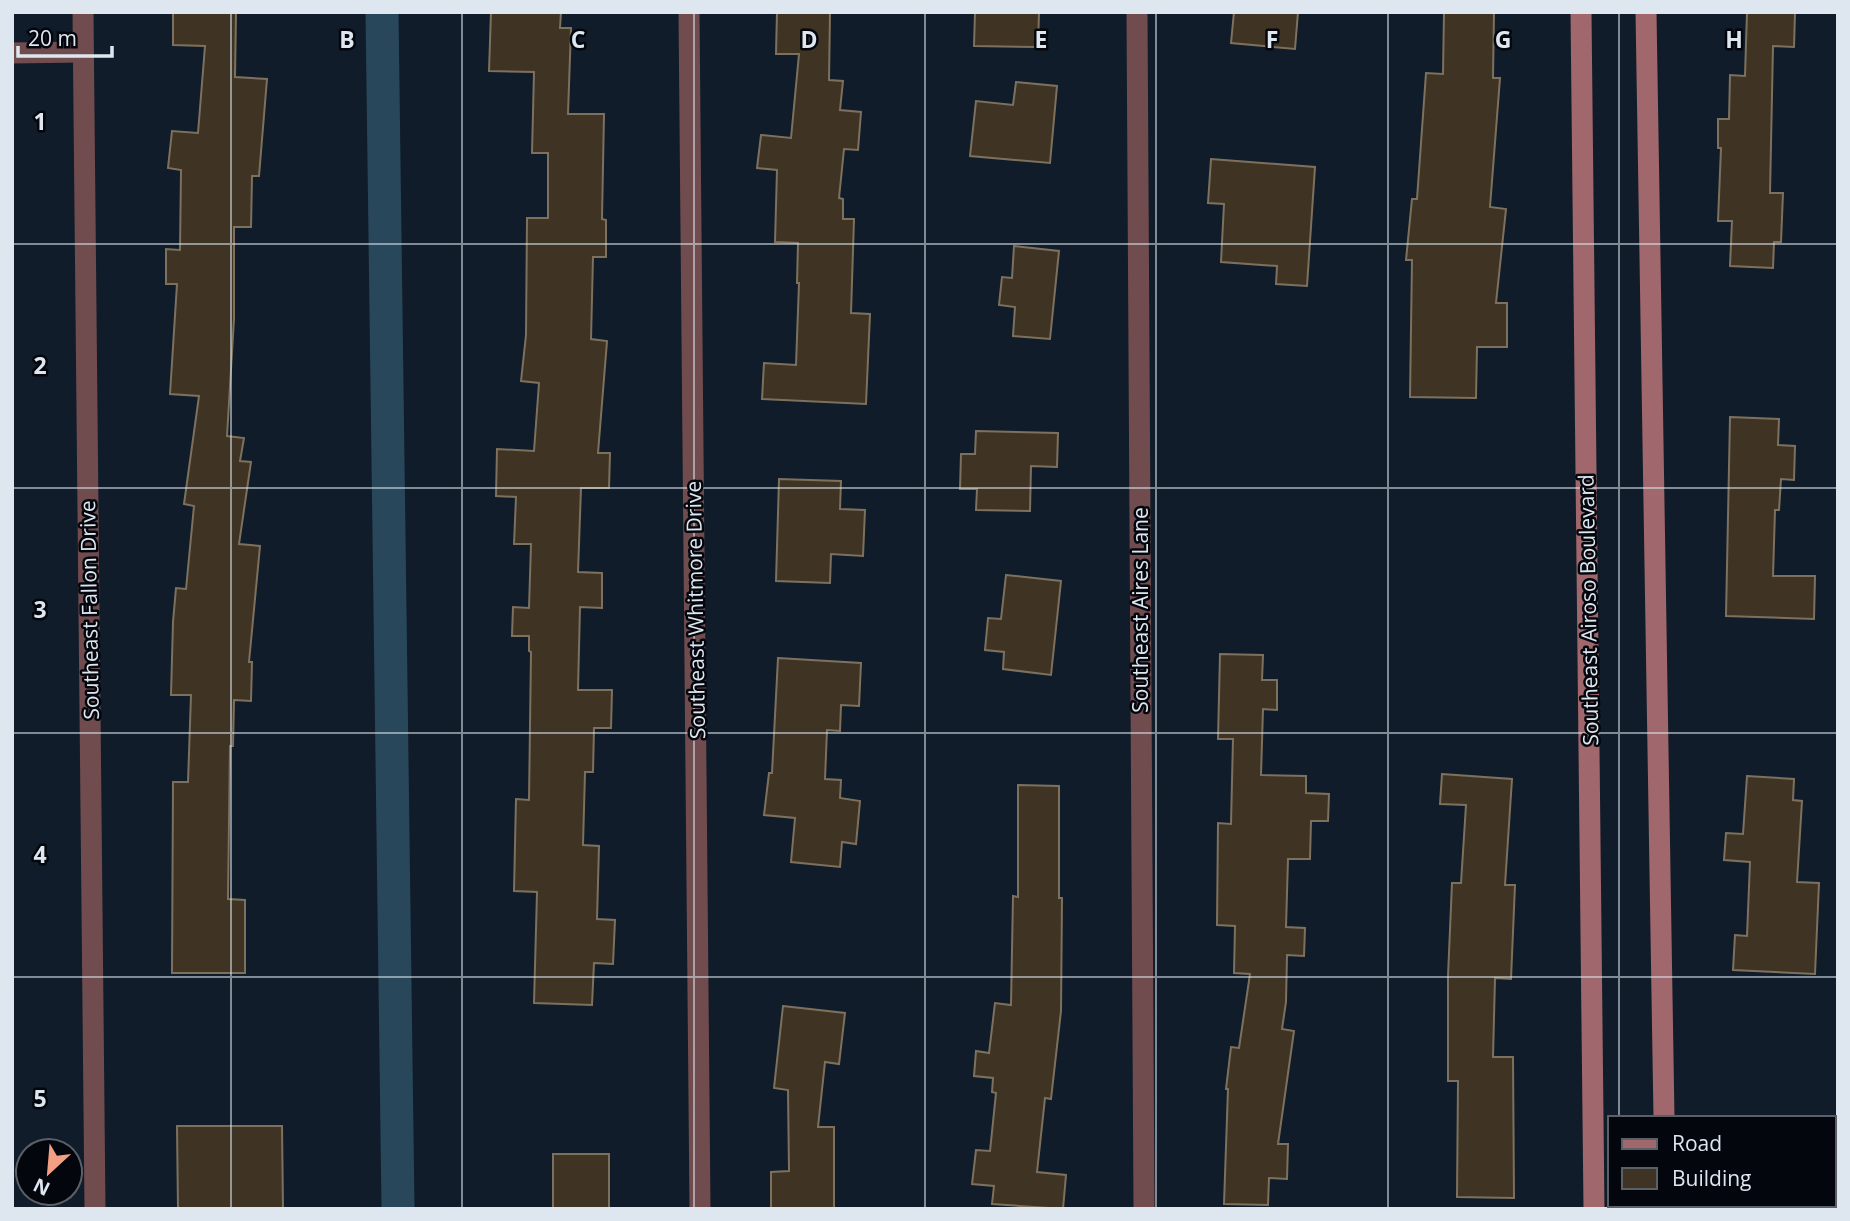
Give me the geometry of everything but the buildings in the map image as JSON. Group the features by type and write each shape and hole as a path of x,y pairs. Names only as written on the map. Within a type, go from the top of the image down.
{"main road":[{"name":"Southeast Airoso Boulevard","path":"1581,12 1594,1209"},
{"path":"1646,12 1664,1116"}],"street":[{"name":"Southeast Fallon Drive","path":"83,12 95,1209"},
{"name":"Southeast Whitmore Drive","path":"689,12 700,1209"},
{"name":"Southeast Aires Lane","path":"1137,12 1144,1209"},
{"path":"12,53 83,52"}],"waterway":[{"path":"382,12 398,1209"}]}
